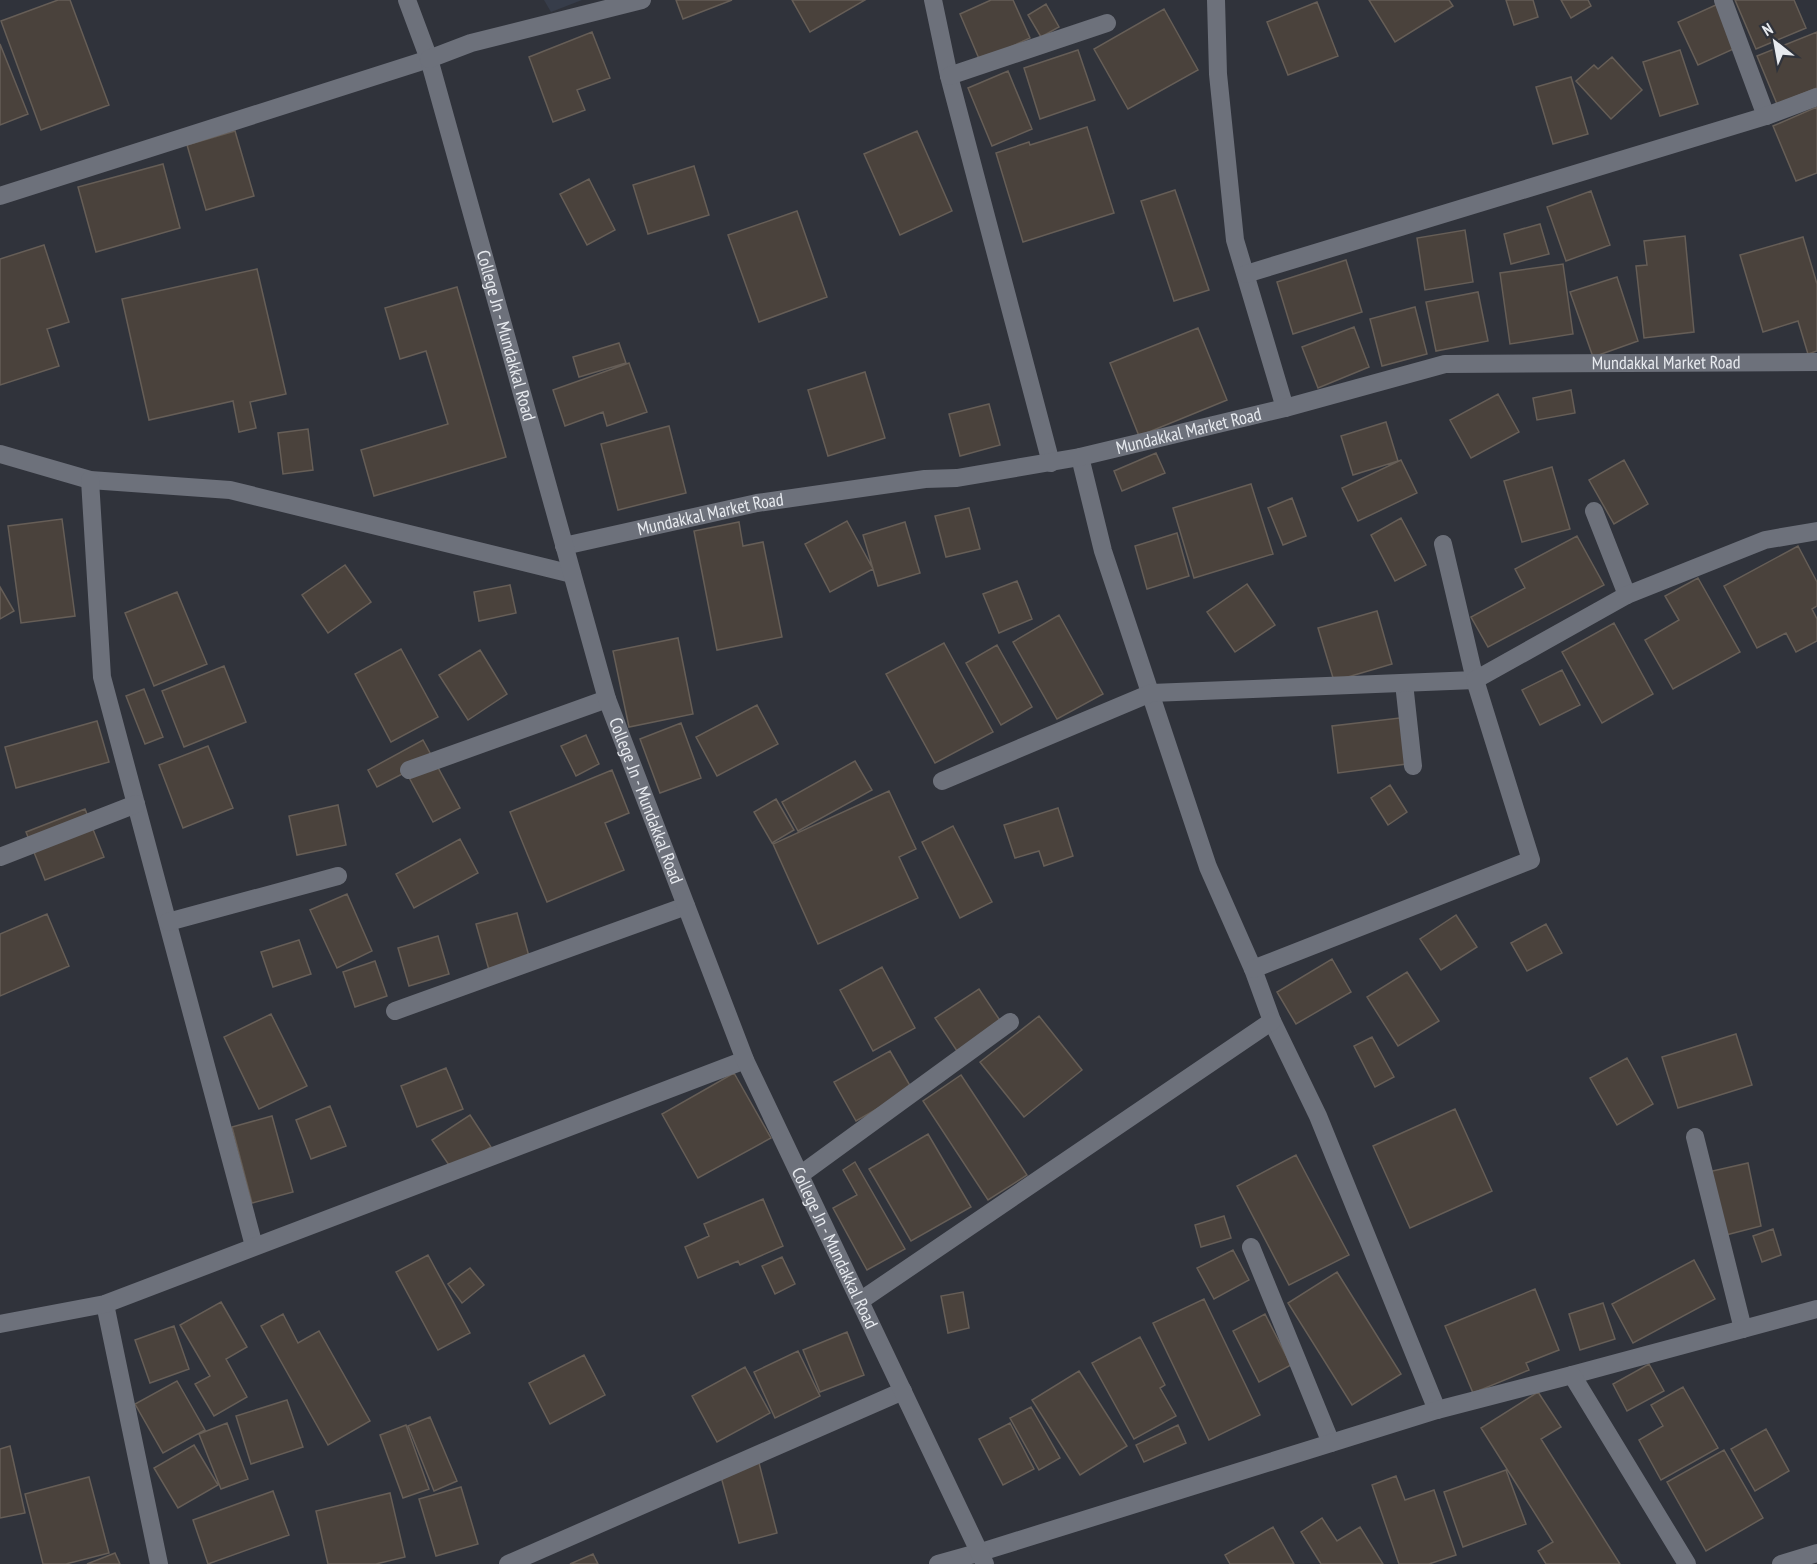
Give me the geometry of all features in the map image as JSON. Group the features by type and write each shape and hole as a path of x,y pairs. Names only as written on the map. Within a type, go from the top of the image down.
{"street":[{"name":"College Jn - Mundakkal Road","path":"407,0 429,59 608,699 745,1060 983,1558"},
{"path":"0,195 429,59 471,43 642,0"},
{"path":"933,0 949,76 1051,463"},
{"path":"1216,0 1218,74 1235,240 1285,408"},
{"path":"1723,0 1766,116"},
{"path":"949,76 1107,23"},
{"path":"1246,274 1766,116 1817,97"},
{"name":"Mundakkal Market Road","path":"564,546 757,503 925,479 957,478 1051,463 1285,408 1445,364 1817,362"},
{"path":"0,454 90,480 230,490 572,574"},
{"path":"1080,457 1103,550 1208,867 1253,969 1272,1021 1318,1116 1437,1410"},
{"path":"90,480 102,676 254,1246"},
{"path":"1594,511 1627,595"},
{"path":"942,781 1151,693 1475,680 1627,595 1765,540 1817,531"},
{"path":"1253,969 1531,860 1475,680 1443,544"},
{"path":"1404,683 1413,766"},
{"path":"409,770 608,699"},
{"path":"0,857 136,804"},
{"path":"168,922 338,876"},
{"path":"395,1011 686,906"},
{"path":"860,1301 1272,1021"},
{"path":"800,1175 1010,1022"},
{"path":"0,1324 105,1304 745,1060"},
{"path":"1695,1137 1743,1329"},
{"path":"1251,1247 1331,1443"},
{"path":"105,1304 159,1564"},
{"path":"938,1564 983,1558 1437,1410 1817,1308"},
{"path":"1572,1375 1687,1564"},
{"path":"508,1564 903,1391"},
{"path":"1781,1564 1817,1553"}],"shaded area":[{"path":"544,0 582,0 551,12"}],"building":[{"path":"58,0 70,0 109,105 41,130 1,21"},
{"path":"676,0 732,0 683,19"},
{"path":"792,0 865,0 810,32"},
{"path":"991,0 1013,0 1030,38 980,61 960,14"},
{"path":"1369,0 1449,0 1453,6 1395,42"},
{"path":"1506,0 1533,0 1538,17 1514,25"},
{"path":"1561,0 1588,0 1591,6 1571,18"},
{"path":"1735,0 1794,0 1806,28 1756,49"},
{"path":"1317,2 1338,56 1288,75 1267,22"},
{"path":"1046,4 1059,27 1041,37 1028,15"},
{"path":"1718,4 1738,47 1698,65 1678,22"},
{"path":"1164,9 1198,70 1128,109 1094,49"},
{"path":"592,32 610,78 577,90 585,110 553,122 529,57"},
{"path":"1817,32 1817,88 1777,104 1757,56"},
{"path":"0,44 28,114 0,125"},
{"path":"1078,50 1095,100 1040,119 1024,68"},
{"path":"1680,50 1698,104 1660,116 1643,62"},
{"path":"1612,57 1642,90 1611,119 1576,81 1594,65 1598,69"},
{"path":"1008,71 1032,129 992,146 968,88"},
{"path":"1571,77 1588,134 1553,144 1536,87"},
{"path":"1817,107 1817,173 1796,181 1773,126"},
{"path":"1087,127 1114,213 1023,242 996,153"},
{"path":"235,131 254,196 206,210 187,145"},
{"path":"917,131 952,211 900,235 864,154"},
{"path":"163,164 180,228 96,252 78,187"},
{"path":"694,166 709,215 648,234 633,185"},
{"path":"589,179 615,230 587,245 560,194"},
{"path":"1175,190 1209,290 1174,301 1141,201"},
{"path":"1591,191 1610,245 1566,261 1547,207"},
{"path":"797,211 827,297 759,322 728,235"},
{"path":"1540,224 1549,254 1511,264 1504,234"},
{"path":"1465,230 1473,282 1425,290 1417,238"},
{"path":"1685,236 1694,332 1644,338 1636,266 1647,265 1644,241"},
{"path":"1803,237 1817,284 1817,351 1808,354 1798,321 1763,332 1740,255"},
{"path":"44,245 69,322 47,329 59,366 0,385 0,259"},
{"path":"1346,260 1362,312 1293,334 1277,282"},
{"path":"1563,264 1573,334 1510,344 1500,273"},
{"path":"257,269 286,394 250,402 256,428 239,432 233,401 149,420 122,299"},
{"path":"1617,277 1638,341 1593,357 1570,292"},
{"path":"457,287 506,457 374,496 361,450 448,424 426,351 400,359 385,308"},
{"path":"1478,292 1488,341 1436,351 1426,302"},
{"path":"1415,307 1427,354 1382,366 1370,319"},
{"path":"1354,327 1369,367 1318,388 1302,347"},
{"path":"1198,328 1227,400 1139,436 1110,363"},
{"path":"619,343 626,363 579,377 573,357"},
{"path":"629,363 647,412 607,426 603,412 565,426 553,390"},
{"path":"865,372 885,438 828,456 808,390"},
{"path":"1571,390 1575,413 1537,420 1533,398"},
{"path":"1498,394 1519,432 1471,458 1450,420"},
{"path":"989,404 1000,445 960,456 949,414"},
{"path":"1386,422 1398,461 1353,475 1341,436"},
{"path":"669,426 686,493 618,510 601,444"},
{"path":"308,429 313,470 283,474 278,433"},
{"path":"1156,453 1165,473 1122,491 1114,471"},
{"path":"1401,460 1417,493 1358,521 1342,488"},
{"path":"1624,460 1648,504 1614,524 1589,480"},
{"path":"1552,467 1570,529 1522,542 1504,481"},
{"path":"1251,484 1273,554 1194,578 1173,508"},
{"path":"1292,498 1306,536 1283,545 1268,508"},
{"path":"969,508 980,549 946,557 935,516"},
{"path":"1401,518 1426,565 1395,581 1371,535"},
{"path":"62,519 75,616 21,623 8,526"},
{"path":"847,521 873,569 830,592 805,544"},
{"path":"739,522 743,546 763,542 782,637 717,650 694,531"},
{"path":"905,522 920,573 878,586 863,535"},
{"path":"1177,533 1189,576 1147,589 1135,546"},
{"path":"1577,536 1604,585 1488,647 1471,617 1525,588 1515,569"},
{"path":"1798,546 1817,582 1817,606 1812,609 1817,619 1817,641 1796,652 1786,633 1757,648 1724,586"},
{"path":"345,565 371,602 328,633 302,595"},
{"path":"1698,578 1740,652 1673,689 1645,640 1679,620 1665,596"},
{"path":"1017,581 1032,619 999,633 983,594"},
{"path":"1247,584 1275,625 1235,652 1207,612"},
{"path":"510,585 516,613 479,621 474,592"},
{"path":"0,587 14,611 0,619"},
{"path":"177,592 207,664 154,686 125,613"},
{"path":"1377,611 1392,664 1334,681 1318,628"},
{"path":"1059,615 1103,694 1057,719 1013,642"},
{"path":"1614,623 1653,694 1602,723 1562,652"},
{"path":"678,638 693,714 629,727 613,651"},
{"path":"944,643 993,732 935,763 886,674"},
{"path":"997,645 1032,707 1001,725 966,663"},
{"path":"401,649 438,717 391,742 355,674"},
{"path":"480,650 507,694 468,720 439,675"},
{"path":"224,666 246,722 184,747 162,691"},
{"path":"1562,670 1580,705 1540,725 1522,690"},
{"path":"144,689 163,737 145,744 126,696"},
{"path":"757,705 778,744 717,776 696,737"},
{"path":"1408,717 1414,763 1338,773 1332,726"},
{"path":"97,721 109,762 16,788 5,747"},
{"path":"681,723 701,778 660,793 640,739"},
{"path":"586,735 599,764 576,776 561,746"},
{"path":"423,740 460,808 433,822 406,772 377,787 368,770"},
{"path":"208,746 233,808 183,828 159,765"},
{"path":"855,761 872,790 798,831 782,802"},
{"path":"612,770 629,813 605,823 624,870 547,902 510,812"},
{"path":"1390,785 1407,812 1388,825 1371,798"},
{"path":"889,791 916,849 899,857 918,898 818,944 773,844"},
{"path":"776,799 794,830 772,843 754,812"},
{"path":"338,805 346,845 297,855 289,816"},
{"path":"1058,808 1073,856 1044,866 1039,851 1015,858 1004,825"},
{"path":"85,809 104,857 45,880 26,832"},
{"path":"953,826 992,902 960,918 922,842"},
{"path":"460,839 478,873 414,908 396,874"},
{"path":"347,894 372,951 337,968 310,910"},
{"path":"517,913 530,960 489,970 476,924"},
{"path":"47,914 69,966 0,996 0,934"},
{"path":"1456,915 1477,947 1441,970 1420,939"},
{"path":"1546,924 1562,953 1527,971 1511,943"},
{"path":"438,936 449,974 409,986 398,948"},
{"path":"299,940 311,974 273,987 261,952"},
{"path":"1332,959 1351,992 1296,1024 1277,992"},
{"path":"375,961 387,996 355,1007 343,972"},
{"path":"882,967 915,1028 873,1051 840,990"},
{"path":"1407,972 1439,1021 1398,1046 1367,997"},
{"path":"979,989 1001,1022 957,1051 935,1018"},
{"path":"271,1014 307,1086 259,1109 224,1037"},
{"path":"1039,1016 1082,1070 1024,1117 980,1062"},
{"path":"1736,1034 1752,1085 1678,1108 1662,1057"},
{"path":"1372,1037 1394,1077 1375,1087 1354,1046"},
{"path":"890,1051 912,1089 856,1121 834,1082"},
{"path":"1627,1058 1653,1104 1617,1125 1590,1078"},
{"path":"446,1068 463,1109 417,1127 401,1086"},
{"path":"734,1073 771,1138 698,1178 662,1114"},
{"path":"961,1075 1027,1175 988,1200 923,1101"},
{"path":"330,1106 346,1146 311,1159 296,1120"},
{"path":"1455,1109 1492,1191 1410,1228 1373,1146"},
{"path":"470,1115 491,1147 453,1171 432,1140"},
{"path":"272,1116 293,1192 252,1203 232,1127"},
{"path":"928,1134 971,1207 911,1241 869,1169"},
{"path":"1296,1155 1349,1255 1289,1285 1237,1186"},
{"path":"855,1162 905,1249 867,1270 833,1208 857,1195 843,1170"},
{"path":"1748,1163 1761,1226 1722,1236 1708,1172"},
{"path":"763,1199 783,1246 740,1265 738,1261 698,1278 685,1247 709,1236 704,1224"},
{"path":"1224,1216 1231,1238 1201,1247 1195,1225"},
{"path":"1773,1229 1781,1255 1762,1262 1753,1236"},
{"path":"1233,1250 1249,1280 1214,1299 1197,1268"},
{"path":"428,1255 470,1333 438,1350 396,1272"},
{"path":"782,1257 795,1284 775,1294 762,1266"},
{"path":"1694,1260 1715,1299 1633,1343 1612,1304"},
{"path":"470,1268 484,1285 462,1303 448,1284"},
{"path":"1337,1272 1401,1374 1352,1405 1288,1303"},
{"path":"1535,1289 1559,1350 1526,1363 1529,1370 1473,1393 1445,1326"},
{"path":"963,1292 969,1328 948,1333 941,1296"},
{"path":"1204,1299 1260,1415 1209,1440 1153,1323"},
{"path":"221,1302 247,1347 226,1359 247,1397 214,1416 195,1384 210,1376 180,1325"},
{"path":"1603,1303 1615,1339 1580,1350 1569,1314"},
{"path":"283,1314 298,1343 319,1331 370,1421 328,1445 261,1326"},
{"path":"1265,1314 1291,1365 1259,1382 1233,1331"},
{"path":"174,1326 189,1369 150,1383 135,1340"},
{"path":"847,1332 864,1375 820,1392 803,1350"},
{"path":"1140,1337 1165,1385 1160,1388 1176,1416 1134,1439 1092,1363"},
{"path":"798,1351 820,1396 775,1418 754,1372"},
{"path":"584,1355 605,1395 550,1424 529,1383"},
{"path":"1649,1364 1664,1391 1627,1411 1613,1384"},
{"path":"745,1367 770,1413 717,1442 692,1396"},
{"path":"1079,1371 1127,1446 1080,1475 1032,1400"},
{"path":"177,1381 205,1430 163,1453 135,1404"},
{"path":"1683,1387 1718,1448 1661,1480 1639,1440 1663,1426 1651,1405"},
{"path":"1538,1392 1561,1427 1541,1439 1620,1564 1546,1564 1538,1551 1553,1542 1481,1428"},
{"path":"287,1400 303,1447 251,1464 236,1416"},
{"path":"1031,1407 1060,1458 1039,1470 1010,1418"},
{"path":"430,1417 457,1481 434,1491 408,1426"},
{"path":"227,1423 248,1479 221,1489 199,1434"},
{"path":"1010,1423 1034,1469 1003,1485 979,1439"},
{"path":"406,1425 429,1489 403,1498 380,1435"},
{"path":"1178,1425 1186,1443 1144,1462 1136,1445"},
{"path":"1766,1429 1789,1471 1755,1491 1731,1449"},
{"path":"194,1445 218,1485 178,1508 154,1468"},
{"path":"10,1446 25,1513 0,1518 0,1449"},
{"path":"1724,1450 1763,1518 1706,1551 1667,1482"},
{"path":"759,1463 777,1533 739,1543 720,1473"},
{"path":"1506,1470 1526,1524 1463,1547 1444,1492"},
{"path":"1396,1476 1405,1500 1434,1490 1456,1555 1429,1564 1399,1564 1372,1485"},
{"path":"89,1477 109,1553 66,1564 43,1564 25,1494"},
{"path":"461,1487 478,1544 436,1556 419,1499"},
{"path":"273,1491 289,1535 208,1564 193,1520"},
{"path":"390,1493 405,1557 376,1564 328,1564 316,1511"},
{"path":"1322,1518 1337,1541 1360,1527 1383,1564 1321,1564 1301,1532"},
{"path":"1273,1527 1294,1564 1230,1564 1225,1555"},
{"path":"115,1553 120,1564 87,1564"},
{"path":"593,1554 598,1564 570,1564"}]}
